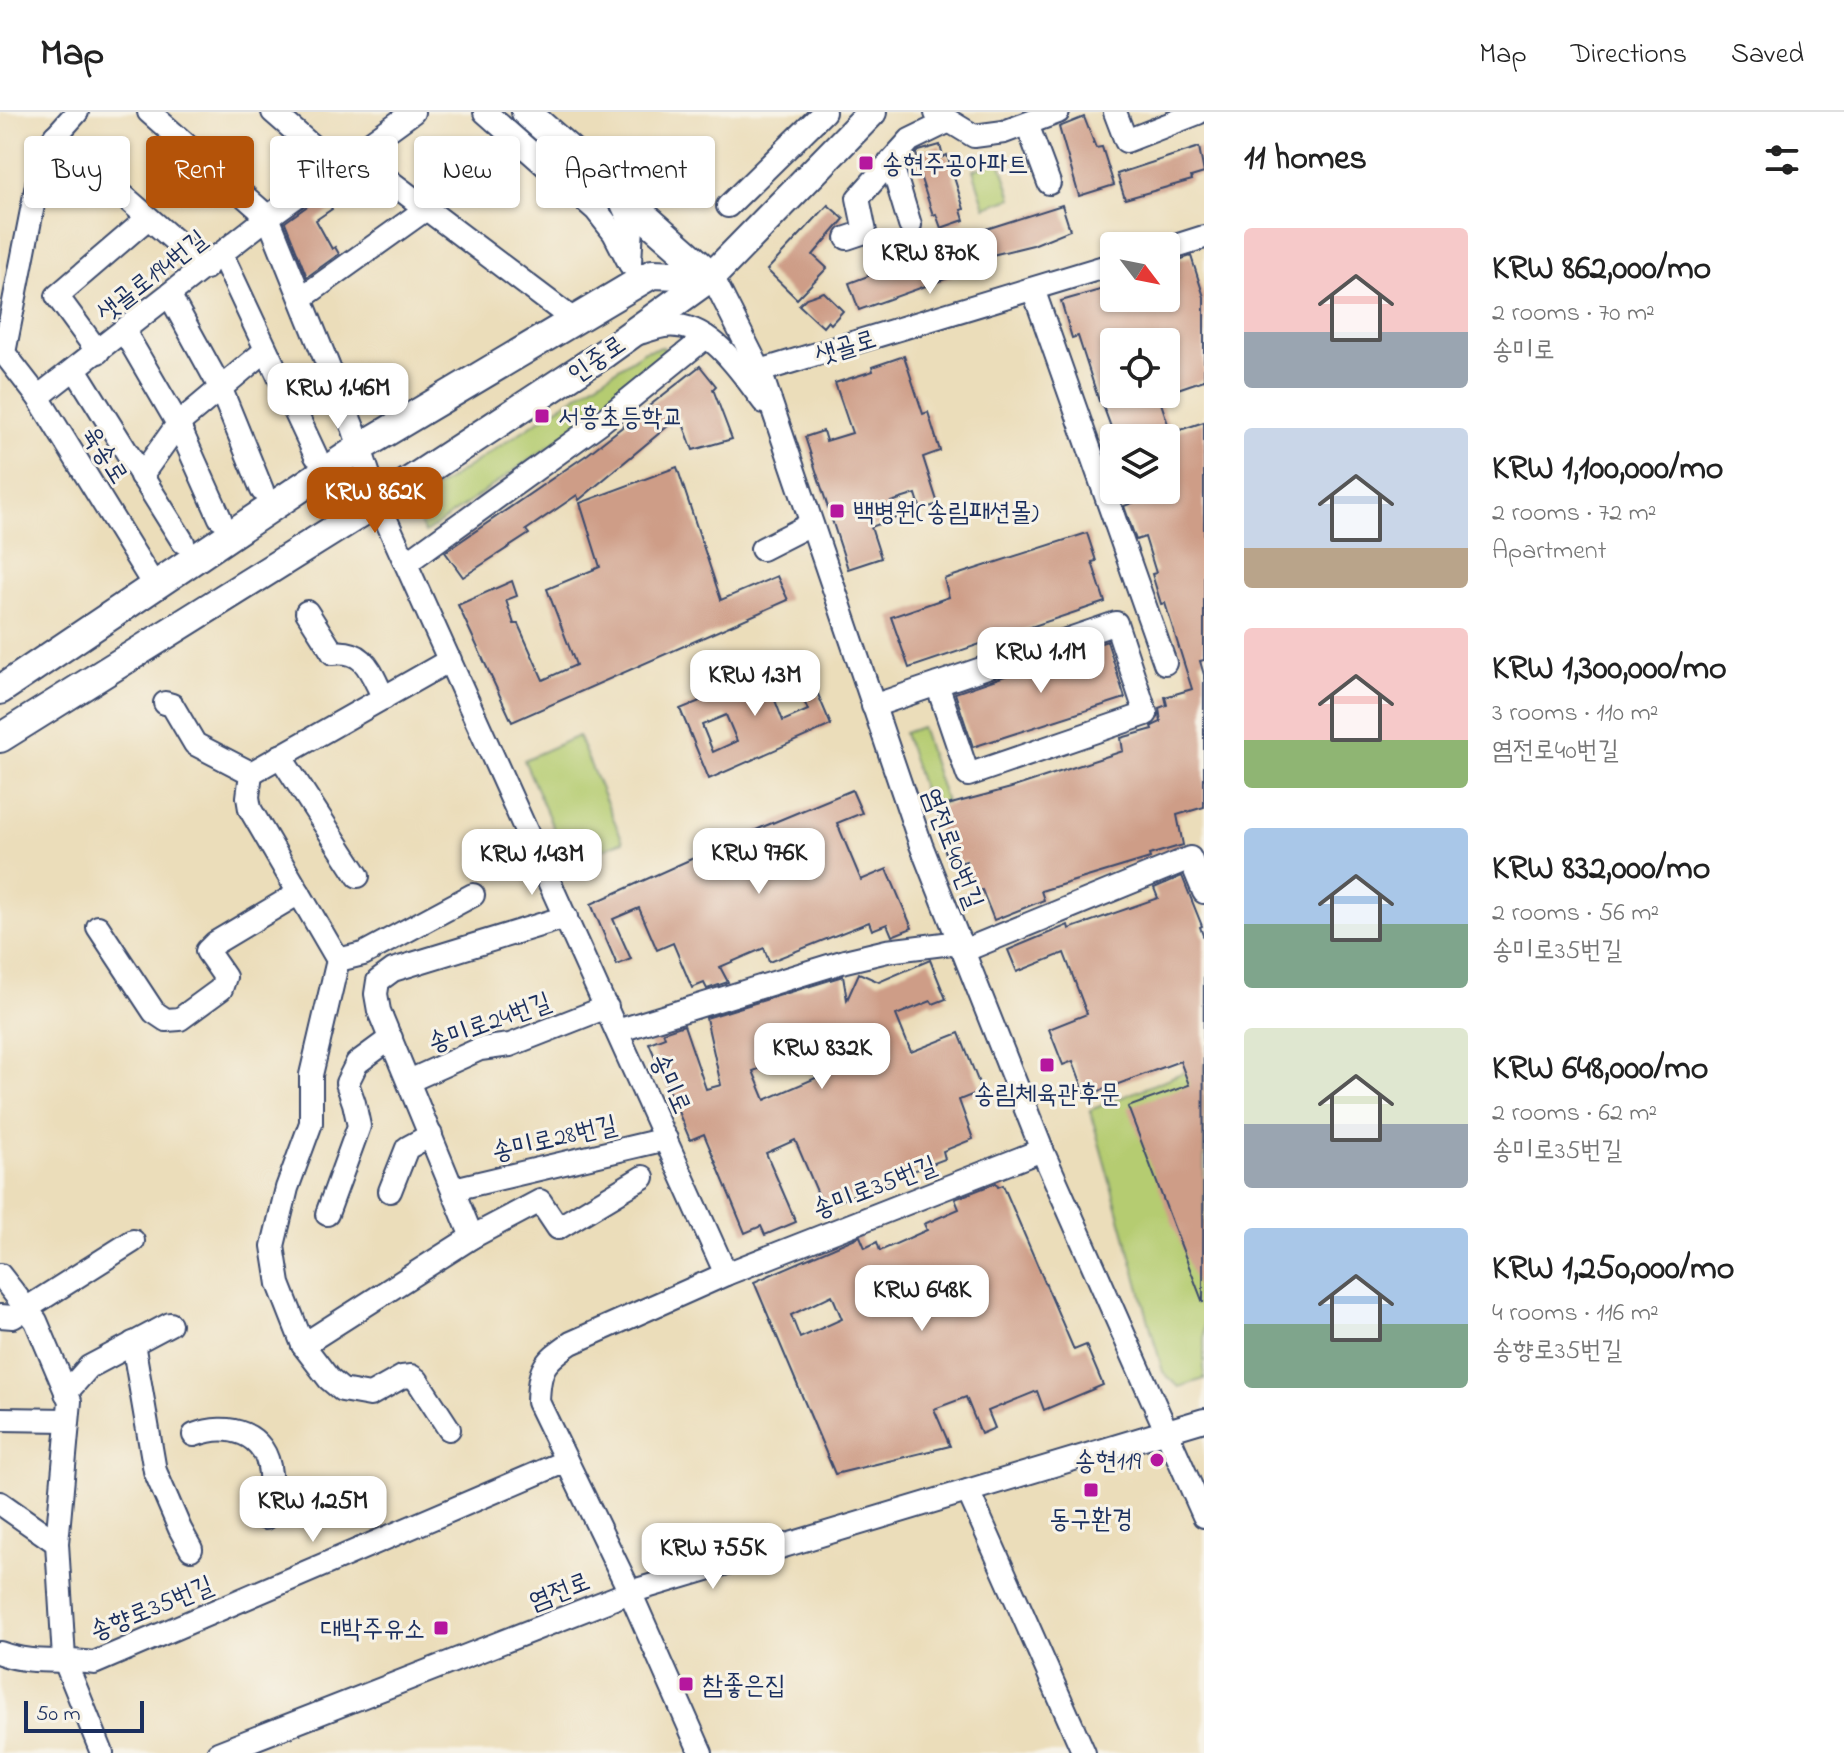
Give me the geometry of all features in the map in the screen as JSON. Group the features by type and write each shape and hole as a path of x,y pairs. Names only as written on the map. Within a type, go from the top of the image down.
{"main road":[{"path":"526,112 553,136"},
{"name":"인중로","path":"0,738 378,502 627,337 712,276 872,112"},
{"path":"635,208 712,276"},
{"path":"0,690 361,447 652,274 712,276"}],"street":[{"path":"55,136 77,112"},
{"path":"149,112 268,217"},
{"path":"273,112 308,136"},
{"path":"485,112 596,210 614,233 630,264"},
{"path":"728,206 824,112"},
{"path":"847,238 865,232 858,198 910,140 942,116 974,136 1004,132 1058,112"},
{"path":"1115,112 1126,141 1198,112 1204,126"},
{"name":"샛골로194번길","path":"378,136 405,114"},
{"path":"1027,124 1049,183"},
{"path":"891,162 910,225"},
{"path":"398,193 426,209 575,321"},
{"path":"130,202 148,218 214,262 266,350 316,456"},
{"name":"육송로","path":"32,208 4,353 38,397 155,587"},
{"name":"샛골로194번길","path":"38,397 281,208"},
{"path":"623,292 630,264 632,226 624,208"},
{"path":"303,297 426,209"},
{"name":"송미로","path":"268,217 303,297 361,447 378,502 726,1274"},
{"path":"98,352 57,296 148,218"},
{"path":"1180,246 1203,242"},
{"name":"샛골로","path":"760,371 1100,268"},
{"name":"염전로40번길","path":"712,276 760,371 921,845 1042,1150 1204,1516"},
{"path":"1033,289 1165,663"},
{"path":"170,296 220,387 262,490"},
{"path":"627,337 666,326 693,330 706,337 732,361 774,414"},
{"path":"124,331 178,424 220,518"},
{"path":"406,563 601,422 706,337"},
{"path":"141,476 178,424 266,350"},
{"path":"75,369 183,542"},
{"path":"762,549 811,524"},
{"path":"307,612 333,653 349,651 362,658 384,698"},
{"path":"873,706 937,684 1116,623 1146,714 968,775 937,684"},
{"path":"251,773 450,660"},
{"path":"165,703 172,705 195,744 251,773"},
{"path":"280,756 358,876"},
{"path":"251,773 250,809 338,960 311,1075 311,1123 287,1188 273,1246 279,1284 303,1345 329,1379 342,1390 370,1395 402,1377 411,1376 417,1380 449,1429"},
{"path":"617,1031 845,961 887,951 962,946 1190,858 1204,892"},
{"path":"98,927 154,1012 166,1020 180,1019 221,989 225,977 207,951 215,943 299,893"},
{"path":"338,960 363,954 473,895"},
{"path":"409,1081 379,1011 376,994 378,981 393,970 566,917"},
{"name":"송미로24번길","path":"472,1237 409,1081 480,1049 510,1045 607,1007"},
{"path":"327,1214 359,1126 347,1083 357,1063 391,1038"},
{"path":"390,1191 407,1148 431,1135"},
{"name":"송미로28번길","path":"454,1189 666,1139"},
{"name":"송미로35번길","path":"726,1274 1042,1150"},
{"path":"303,1345 472,1237 540,1201 558,1228 643,1177"},
{"path":"0,1316 13,1317 133,1241"},
{"path":"701,1753 630,1592 538,1402 539,1376 549,1358 571,1343 726,1274"},
{"path":"0,1275 36,1321 70,1401 57,1543 64,1659 102,1753"},
{"path":"66,1393 89,1367 170,1324"},
{"path":"133,1343 155,1471 191,1549"},
{"path":"0,1419 68,1420"},
{"name":"염전로","path":"218,1753 630,1592 1204,1420"},
{"path":"194,1435 208,1430 233,1429 254,1439 266,1453 271,1475 265,1518"},
{"name":"송향로35번길","path":"0,1653 19,1660 41,1662 64,1659 94,1663 566,1461"},
{"path":"968,1491 1084,1753"},
{"path":"0,1503 57,1543"}],"green space":[{"path":"1000,161 1012,198 985,207 973,170"},
{"path":"663,347 668,355 604,408 425,533 413,510 413,503 645,351"},
{"path":"921,727 946,802 932,806 927,803 904,733"},
{"path":"578,736 623,841 569,864 524,760"},
{"path":"1204,1064 1204,1379 1179,1387 1163,1372 1090,1110"}],"building":[{"path":"1084,117 1096,148 1102,147 1114,185 1079,196 1059,127"},
{"path":"940,145 943,157 947,155 964,209 961,210 964,220 941,228 936,214 933,215 916,164 919,163 916,154 919,151"},
{"path":"1199,147 1204,173 1191,177 1192,180 1125,199 1117,174"},
{"path":"828,205 844,219 813,255 827,268 797,299 767,270"},
{"path":"1062,205 1070,230 1033,245 988,256 980,231"},
{"path":"305,208 331,208 316,220 332,249 335,247 339,254 307,277 285,222"},
{"path":"941,249 951,277 859,310 849,283"},
{"path":"1191,256 1204,297 1204,380 1180,388 1180,328 1100,328 1099,401 1078,336 1072,338 1061,301 1100,290 1100,312 1180,312 1180,260"},
{"path":"824,292 843,311 831,324 828,321 823,327 799,305 806,298"},
{"path":"904,356 923,414 928,412 940,451 923,457 938,504 921,510 916,494 891,502 896,518 871,527 881,558 848,569 805,437 823,431 826,441 852,433 835,383 873,371 872,367"},
{"path":"700,366 716,386 713,389 732,439 693,450 680,416 579,500 577,495 526,530 529,534 463,577 445,552 588,454"},
{"path":"1104,408 1163,408 1168,424 1110,424"},
{"path":"1204,422 1204,660 1200,661 1204,675 1204,807 1177,815 1183,845 1041,891 1044,900 994,920 982,890 977,892 966,861 950,866 935,820 939,819 936,808 1011,788 1123,751 1121,738 1153,729 1152,726 1161,722 1159,708 1167,705 1165,697 1192,689 1165,603 1161,604 1145,537 1136,540 1124,506 1180,504 1180,430"},
{"path":"677,467 721,600 777,576 788,600 512,722 458,605 512,581 517,596 506,600 514,624 518,624 543,680 576,665 547,589 600,567 580,503"},
{"path":"1087,533 1096,561 1092,562 1105,602 909,668 891,617 949,597 944,579"},
{"path":"1107,641 1125,698 973,747 955,693"},
{"path":"803,659 831,725 709,779 680,709","holes":["797,685 808,710 783,721 773,695","726,715 737,741 713,752 702,725"]},
{"path":"852,790 862,813 837,823 861,880 887,869 912,928 892,936 887,924 872,930 869,922 769,962 764,948 720,967 728,982 707,989 704,983 692,988 673,943 657,950 639,908 613,919 631,959 617,965 591,904"},
{"path":"1182,876 1204,938 1203,1303 1128,1107 1189,1085 1180,1061 1086,1096 1073,1061 1063,1065 1049,1029 1087,1014 1064,953 1017,972 1008,950 1068,925 1069,929 1158,898 1154,888"},
{"path":"930,960 946,999 933,1004 931,1001 896,1015 911,1052 959,1033 982,1091 959,1100 973,1139 943,1151 945,1159 824,1208 795,1140 766,1153 796,1222 765,1235 761,1226 745,1233 704,1134 690,1140 649,1043 665,1037 663,1032 684,1025 706,1089 721,1085 706,1018 843,976 847,1000 859,973 879,982","holes":["813,1028 869,1055 765,1100 753,1071 786,1059 783,1051 808,1044"]},
{"path":"996,1183 998,1187 1003,1185 1074,1350 1086,1345 1103,1385 1044,1410 1037,1391 988,1411 995,1428 981,1434 966,1397 934,1409 950,1446 835,1474 754,1282 860,1236 865,1248 877,1242 880,1251 927,1230 924,1224 959,1209 955,1199","holes":["832,1295 842,1319 800,1338 791,1315"]}],"place":[{"name":"송현주공아파트","path":"866,163"},
{"name":"서흥초등학교","path":"542,416"},
{"name":"백병원(송림패션몰)","path":"837,511"},
{"name":"송림체육관후문","path":"1047,1065"},
{"name":"송현119","path":"1157,1460"},
{"name":"동구환경","path":"1091,1490"},
{"name":"대박주유소","path":"441,1628"},
{"name":"참좋은집","path":"686,1684"}]}
